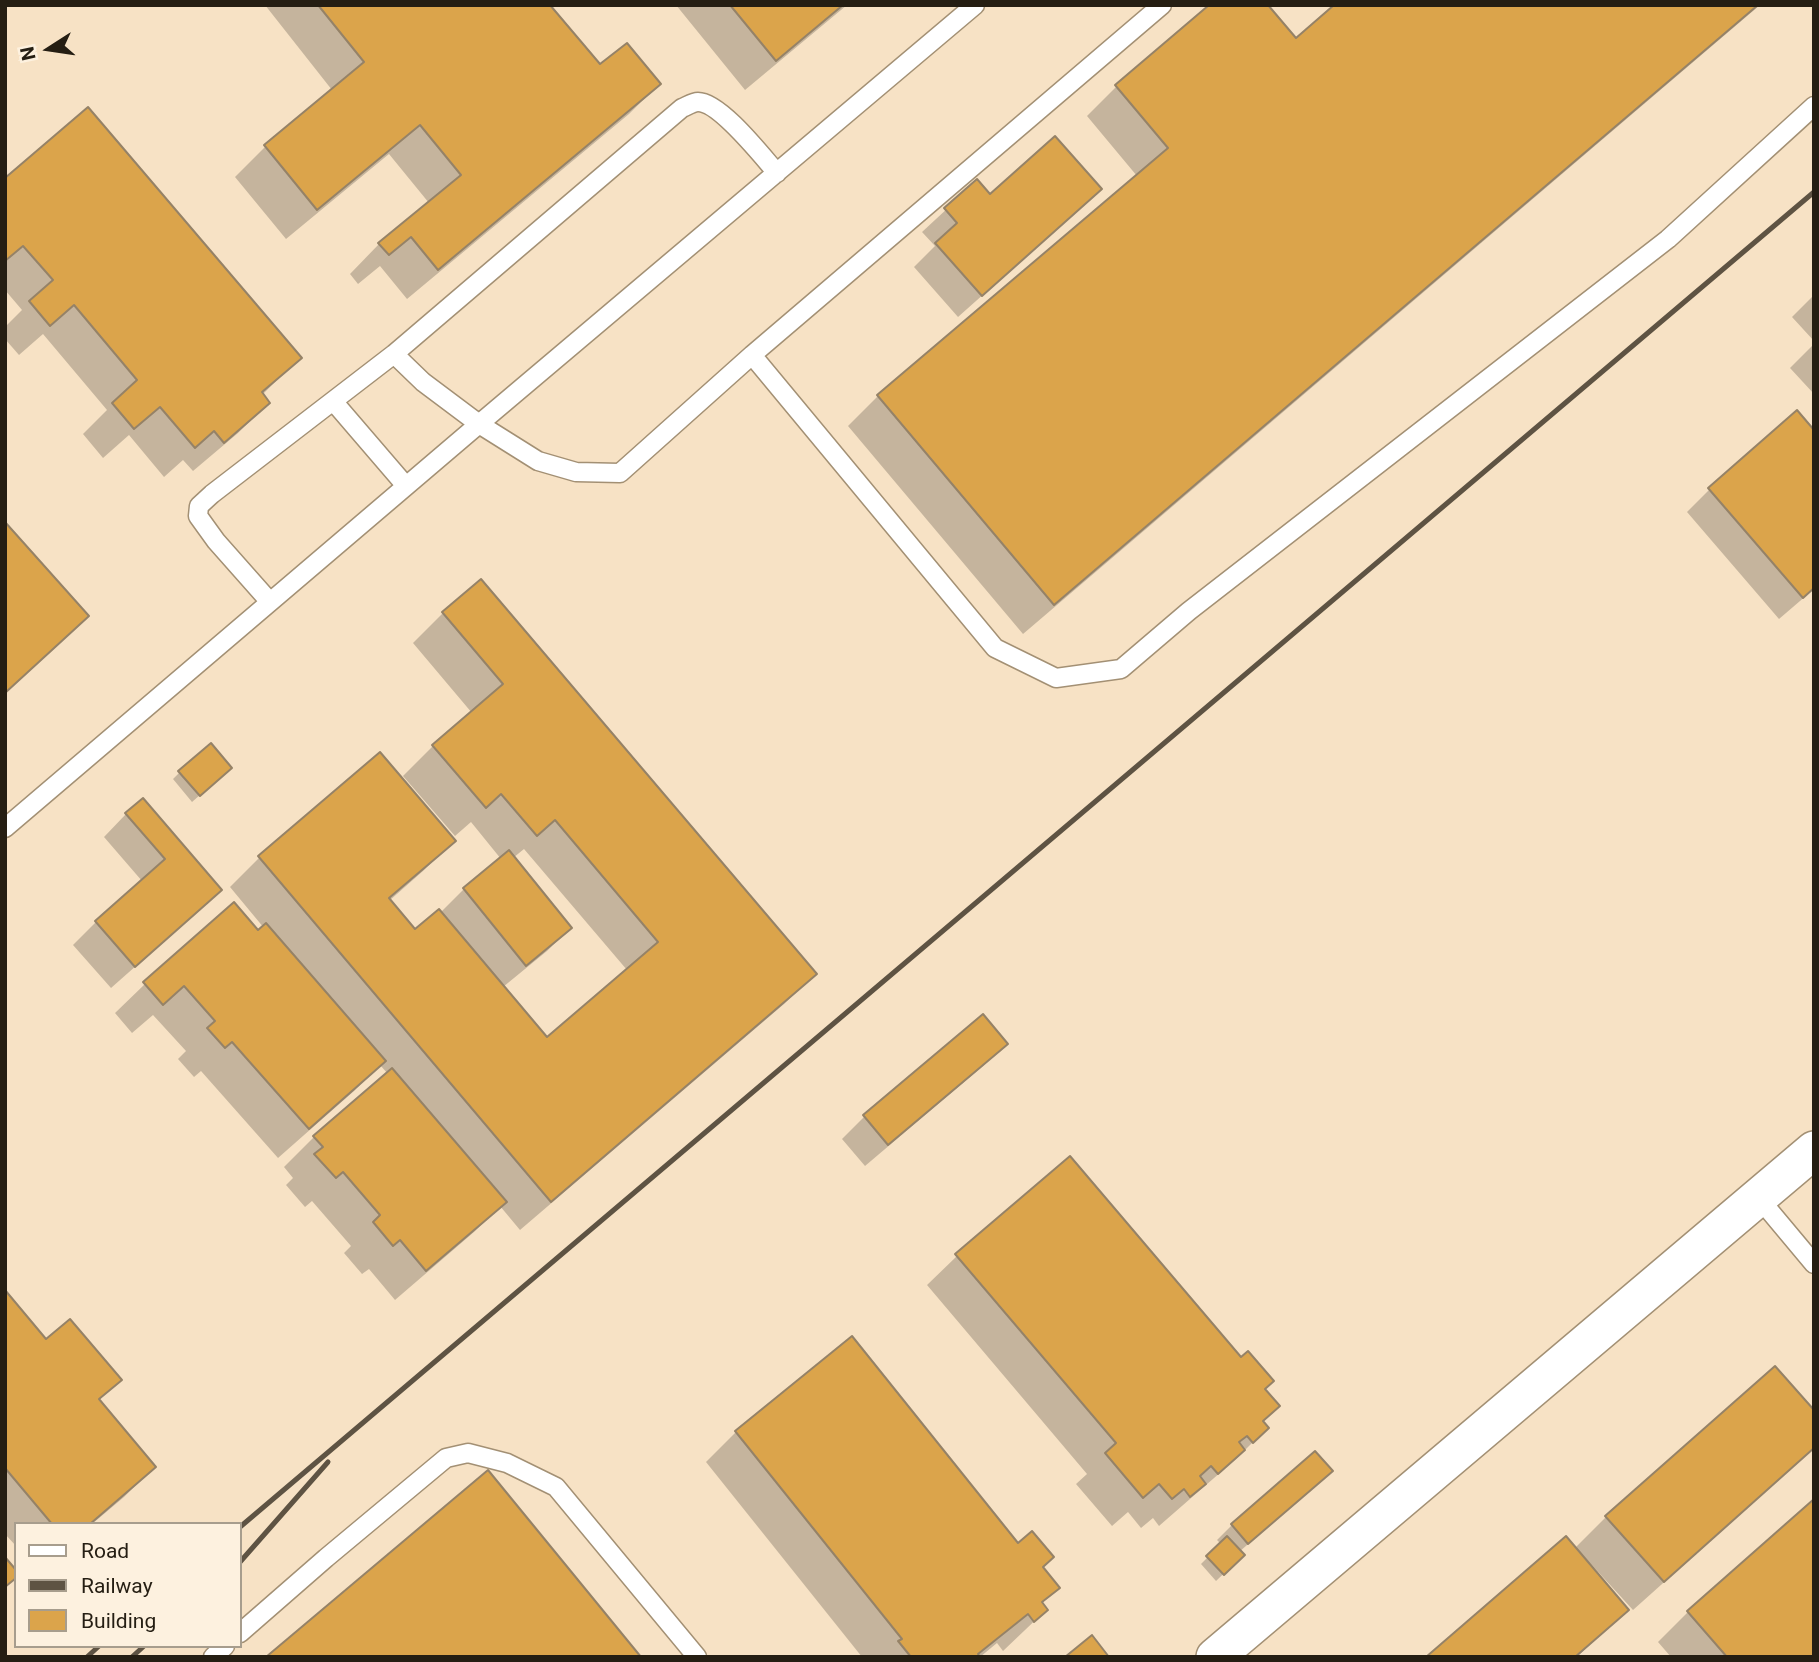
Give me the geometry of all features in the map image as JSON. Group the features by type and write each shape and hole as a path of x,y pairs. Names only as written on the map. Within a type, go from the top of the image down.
{"street":[{"path":"1232,1647 1814,1150"}],"lane":[{"path":"5,828 975,5"},
{"path":"394,354 423,382 479,424 538,461 576,472 620,473 751,355 1161,5"},
{"path":"270,602 216,541 198,516 199,506 212,494 394,354 682,108 697,102 709,105 724,115 777,173"},
{"path":"751,355 995,648 1056,678 1121,669 1189,611 1668,239 1814,106"},
{"path":"333,401 406,486"},
{"path":"1758,1197 1814,1264"},
{"path":"242,1631 446,1458 468,1453 507,1463 556,1487 698,1657"}],"building":[{"path":"318,5 550,5 600,64 627,43 661,84 438,270 411,237 389,255 378,243 461,175 420,125 317,210 264,145 364,62"},
{"path":"730,5 843,5 776,61"},
{"path":"1209,5 1268,5 1296,38 1334,5 1758,5 1054,605 877,395 1168,148 1115,85"},
{"path":"88,107 302,358 262,392 270,403 224,443 214,431 195,448 160,407 134,429 112,403 137,380 74,305 50,326 29,301 53,280 23,246 5,261 5,178"},
{"path":"1055,136 1102,189 982,296 935,243 957,223 944,208 977,179 990,194"},
{"path":"1797,410 1814,430 1814,588 1803,598 1708,488"},
{"path":"5,522 89,616 5,693"},
{"path":"481,579 817,974 551,1202 258,856 380,752 456,841 389,898 415,929 439,909 547,1037 658,942 555,820 537,836 501,794 486,808 432,745 503,684 442,612"},
{"path":"211,743 232,768 200,796 178,771"},
{"path":"143,798 222,890 135,967 95,921 165,859 125,813"},
{"path":"509,850 572,928 526,966 463,888"},
{"path":"234,902 258,930 266,923 386,1061 309,1129 232,1042 225,1048 207,1028 215,1021 184,986 163,1005 143,982"},
{"path":"983,1014 1008,1044 888,1145 863,1115"},
{"path":"392,1068 507,1202 426,1271 400,1240 393,1246 373,1222 380,1215 343,1172 336,1178 314,1154 323,1147 313,1136"},
{"path":"1070,1156 1241,1357 1248,1351 1274,1381 1265,1389 1280,1406 1263,1421 1269,1428 1253,1443 1247,1436 1239,1442 1245,1450 1218,1474 1211,1466 1200,1476 1206,1484 1190,1497 1184,1489 1172,1499 1159,1484 1143,1498 1105,1453 1116,1443 955,1254"},
{"path":"5,1290 46,1339 70,1319 122,1380 99,1399 156,1467 92,1522 50,1522 5,1468"},
{"path":"852,1336 1018,1543 1032,1531 1054,1557 1043,1567 1060,1588 1042,1602 1048,1610 1034,1622 1028,1614 978,1654 980,1657 911,1657 898,1641 902,1639 735,1431"},
{"path":"1775,1366 1814,1410 1814,1448 1664,1582 1605,1516"},
{"path":"1315,1451 1333,1471 1248,1544 1231,1524"},
{"path":"488,1470 641,1657 266,1657"},
{"path":"1814,1499 1814,1657 1727,1657 1687,1611"},
{"path":"1227,1536 1245,1555 1224,1575 1206,1556"},
{"path":"1566,1536 1629,1610 1575,1657 1426,1657"},
{"path":"5,1557 14,1568 14,1580 5,1587"},
{"path":"1092,1635 1109,1657 1065,1657"}],"railway":[{"path":"242,1525 1814,192"},
{"path":"242,1560 328,1462"},
{"path":"87,1657 97,1648"},
{"path":"132,1657 142,1648"}]}
